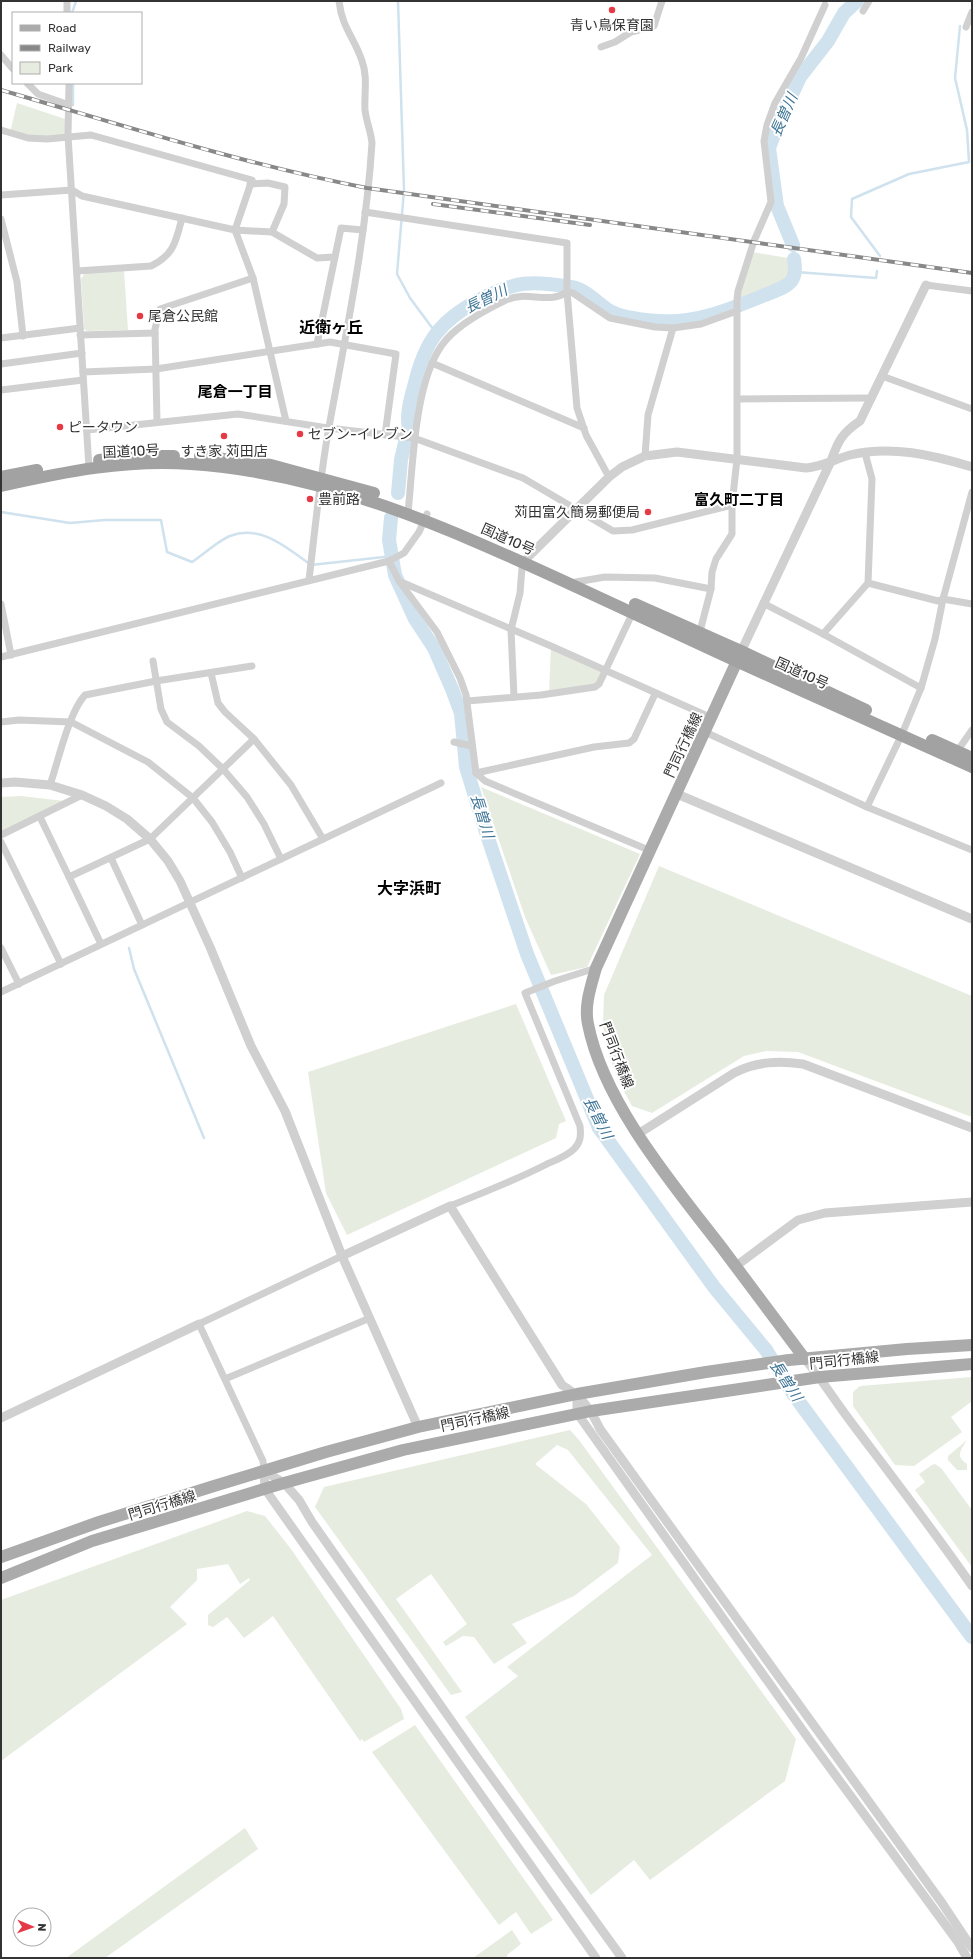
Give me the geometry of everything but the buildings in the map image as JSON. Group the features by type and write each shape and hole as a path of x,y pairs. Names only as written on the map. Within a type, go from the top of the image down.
{"highway":[{"name":"国道10号","path":"1,486 132,456 197,456 271,465 322,482 378,495 408,510 582,581 698,638"},
{"name":"国道10号","path":"1,477 89,465"},
{"name":"国道10号","path":"527,559 568,583 739,656 955,754 972,758"},
{"name":"国道10号","path":"955,754 972,767"}],"main road":[{"name":"門司行橋線","path":"739,656 712,718 596,968 589,993 587,1023 591,1038 606,1076 638,1134 663,1170 805,1360"},
{"name":"門司行橋線","path":"1,1557 99,1522 326,1452 418,1427 577,1394 706,1372 789,1360 805,1360 907,1349 972,1345"},
{"name":"門司行橋線","path":"1,1578 92,1541 284,1483 403,1450 577,1413 820,1377 972,1364"}],"street":[{"path":"67,1 67,12"},
{"path":"309,580 328,428 345,345 363,230 372,143 370,126 365,111 363,61 342,21 340,1"},
{"path":"601,47 615,42 631,32 654,26 662,1"},
{"path":"863,10 869,1"},
{"path":"698,638 711,589 712,572 716,559 732,534 732,505 737,459 737,300 738,291 754,241 771,202 764,141 767,125 775,103 801,58 825,4"},
{"path":"966,27 972,12"},
{"path":"1,55 12,68"},
{"path":"28,84 38,94 69,105"},
{"path":"69,84 68,136 89,465"},
{"path":"1,130 28,138 47,139 91,135 252,180 235,230 253,278 286,421"},
{"path":"250,184 268,183 285,187 284,204 272,232"},
{"path":"1,195 72,190 82,196 235,230 272,232 316,258 334,257"},
{"path":"365,212 567,243 567,292 577,408 584,428 609,477"},
{"path":"77,271 151,266 171,251 182,218"},
{"path":"1,219 17,282 23,336"},
{"path":"317,344 341,228 363,230"},
{"path":"157,422 155,333 160,309 253,278"},
{"path":"739,656 831,462 837,443 846,430 860,421 926,285 972,291"},
{"path":"408,510 414,438 426,380 441,345 468,322 507,300 518,296 558,298 567,292 574,293 610,318 655,327 673,328 701,324 737,310"},
{"path":"645,456 648,415 673,328"},
{"path":"1,338 80,331 155,333"},
{"path":"1,390 83,376 156,369 330,342 396,354 385,436"},
{"path":"1,364 82,353"},
{"path":"432,363 584,428"},
{"path":"882,376 972,409"},
{"path":"738,399 872,398"},
{"path":"87,430 238,414 385,436 414,438 523,478 613,531 632,530 732,505"},
{"path":"514,697 511,630 520,593 522,568 527,559 609,477 622,467 645,456 677,452 806,468 817,467 851,455 899,451 920,453 972,468"},
{"path":"823,634 868,584 872,479 865,453"},
{"path":"867,807 903,731 921,688 935,639 943,599 972,492"},
{"path":"1,658 389,561 404,553 419,532 426,517"},
{"path":"389,561 399,581 437,632 460,678 467,701 469,745 476,773 485,781 651,851"},
{"path":"568,583 605,577 655,578 711,589"},
{"path":"399,581 712,718"},
{"path":"868,584 938,601 943,599 972,604"},
{"path":"763,603 921,688"},
{"path":"1,604 11,655"},
{"path":"467,701 595,687 599,684 633,612"},
{"path":"153,661 161,709 167,722 199,746 223,769 247,797 264,824 281,859"},
{"path":"50,785 71,722 80,701 85,695 156,681 252,666"},
{"path":"211,673 218,703 225,712 254,739 291,785 323,839"},
{"path":"476,773 594,747 629,742 634,739 655,694"},
{"path":"1,722 19,720 71,722 148,762 193,798 216,828 230,852 242,878"},
{"path":"955,754 972,730"},
{"path":"705,732 867,807 972,850"},
{"path":"69,877 150,838 254,739"},
{"path":"454,742 469,745"},
{"path":"1,784 15,782 50,785 106,806 127,819 150,838 168,861 190,903 223,977 251,1046 285,1111 342,1256 418,1427"},
{"path":"1,992 441,783"},
{"path":"677,794 972,920"},
{"path":"1,835 82,796"},
{"path":"40,817 101,944"},
{"path":"1,842 61,964"},
{"path":"111,858 142,925"},
{"path":"1,948 19,984"},
{"path":"1,1418 342,1256 450,1206 564,1156 579,1143 581,1136 580,1126 525,993 555,981 596,968"},
{"path":"638,1134 734,1072 747,1066 775,1061 803,1064 972,1128"},
{"path":"736,1266 798,1220 809,1216 825,1213 972,1202"},
{"path":"450,1206 562,1385 577,1394 591,1411 600,1429 942,1903 972,1948"},
{"path":"225,1378 370,1318"},
{"path":"199,1324 263,1461 265,1489 596,1958"},
{"path":"805,1360 820,1377 840,1408 917,1509 972,1586"},
{"path":"577,1394 577,1413 811,1742 958,1942 967,1958"},
{"path":"264,1471 284,1483 299,1500 474,1753 622,1958"}],"green space":[{"path":"17,103 68,120 68,136 47,139 10,133"},
{"path":"752,252 794,259 796,269 795,276 790,283 777,291 737,305"},
{"path":"124,271 128,330 87,331 84,329 81,279 85,273"},
{"path":"551,646 604,671 599,684 549,694"},
{"path":"481,787 640,854 587,967 551,975 525,917"},
{"path":"21,796 64,801 1,837 1,797"},
{"path":"659,866 972,996 972,1117 798,1052 766,1051 744,1056 652,1113 632,1106 620,1084 609,1056 603,1026 604,995"},
{"path":"516,1004 566,1121 559,1124 556,1138 347,1235 326,1193 308,1072"},
{"path":"972,1377 972,1401 951,1417 962,1432 914,1466 895,1465 853,1406 853,1392 860,1386"},
{"path":"570,1430 579,1440 796,1739 785,1781 650,1880 634,1860 591,1895 465,1717 518,1676 507,1667 652,1555 568,1450 557,1445 535,1464 586,1504 620,1547 618,1563 574,1596 512,1624 527,1643 494,1664 474,1637 463,1636 446,1646 443,1642 467,1624 431,1574 396,1599 462,1692 451,1695 315,1507 324,1487"},
{"path":"967,1440 961,1450 960,1456 967,1464 967,1470 957,1470 948,1460 948,1456"},
{"path":"935,1464 941,1468 972,1510 972,1567 915,1490 925,1482 919,1474"},
{"path":"247,1511 265,1516 291,1549 401,1709 404,1719 364,1742 362,1739 360,1741 273,1616 244,1638 227,1617 213,1627 208,1625 208,1615 250,1580 249,1578 240,1584 228,1564 197,1569 197,1580 170,1607 187,1624 1,1761 1,1600"},
{"path":"415,1725 553,1920 531,1934 516,1912 499,1925 372,1752"},
{"path":"245,1828 258,1849 105,1958 66,1958"},
{"path":"512,1930 521,1944 508,1954 506,1958 473,1958"}],"waterway":[{"path":"72,12 76,1"},
{"path":"398,1 404,190 397,274 410,298 436,333"},
{"name":"長曽川","path":"793,245 777,206 769,148 778,124 800,77 828,41 844,13 857,1"},
{"path":"880,256 851,217 852,199 909,174 969,162 967,130 955,78 960,26"},
{"path":"73,84 73,105"},
{"name":"長曽川","path":"398,493 401,460 408,428 409,405 424,355 436,333 454,316 479,300 503,289 514,286 545,283 576,288 610,311 627,317 655,321 688,320 730,309 783,288 791,282 795,273 794,259"},
{"path":"796,272 876,278 877,271"},
{"path":"1,512 70,523 105,520 161,520 167,552 192,562 226,538 241,533 263,535 283,545 311,565 393,556"},
{"name":"長曽川","path":"391,518 389,540 395,575 415,619 434,648 461,713 466,767 486,832 527,954 599,1128 714,1287 766,1350 794,1395 972,1637"},
{"path":"129,948 134,969 204,1138"}],"railway":[{"path":"1,90 229,156 367,188 972,273"},
{"path":"433,204 590,225"}],"place":[{"name":"青い鳥保育園","path":"612,10"},
{"name":"尾倉公民館","path":"140,316"},
{"name":"ピータウン","path":"60,427"},
{"name":"セブン-イレブン","path":"300,434"},
{"name":"すき家 苅田店","path":"224,436"},
{"name":"豊前路","path":"310,499"},
{"name":"苅田富久簡易郵便局","path":"648,512"}],"district":[{"name":"近衛ヶ丘","path":"331,327"},
{"name":"尾倉一丁目","path":"235,392"},
{"name":"富久町二丁目","path":"739,500"},
{"name":"大字浜町","path":"409,888"}]}
